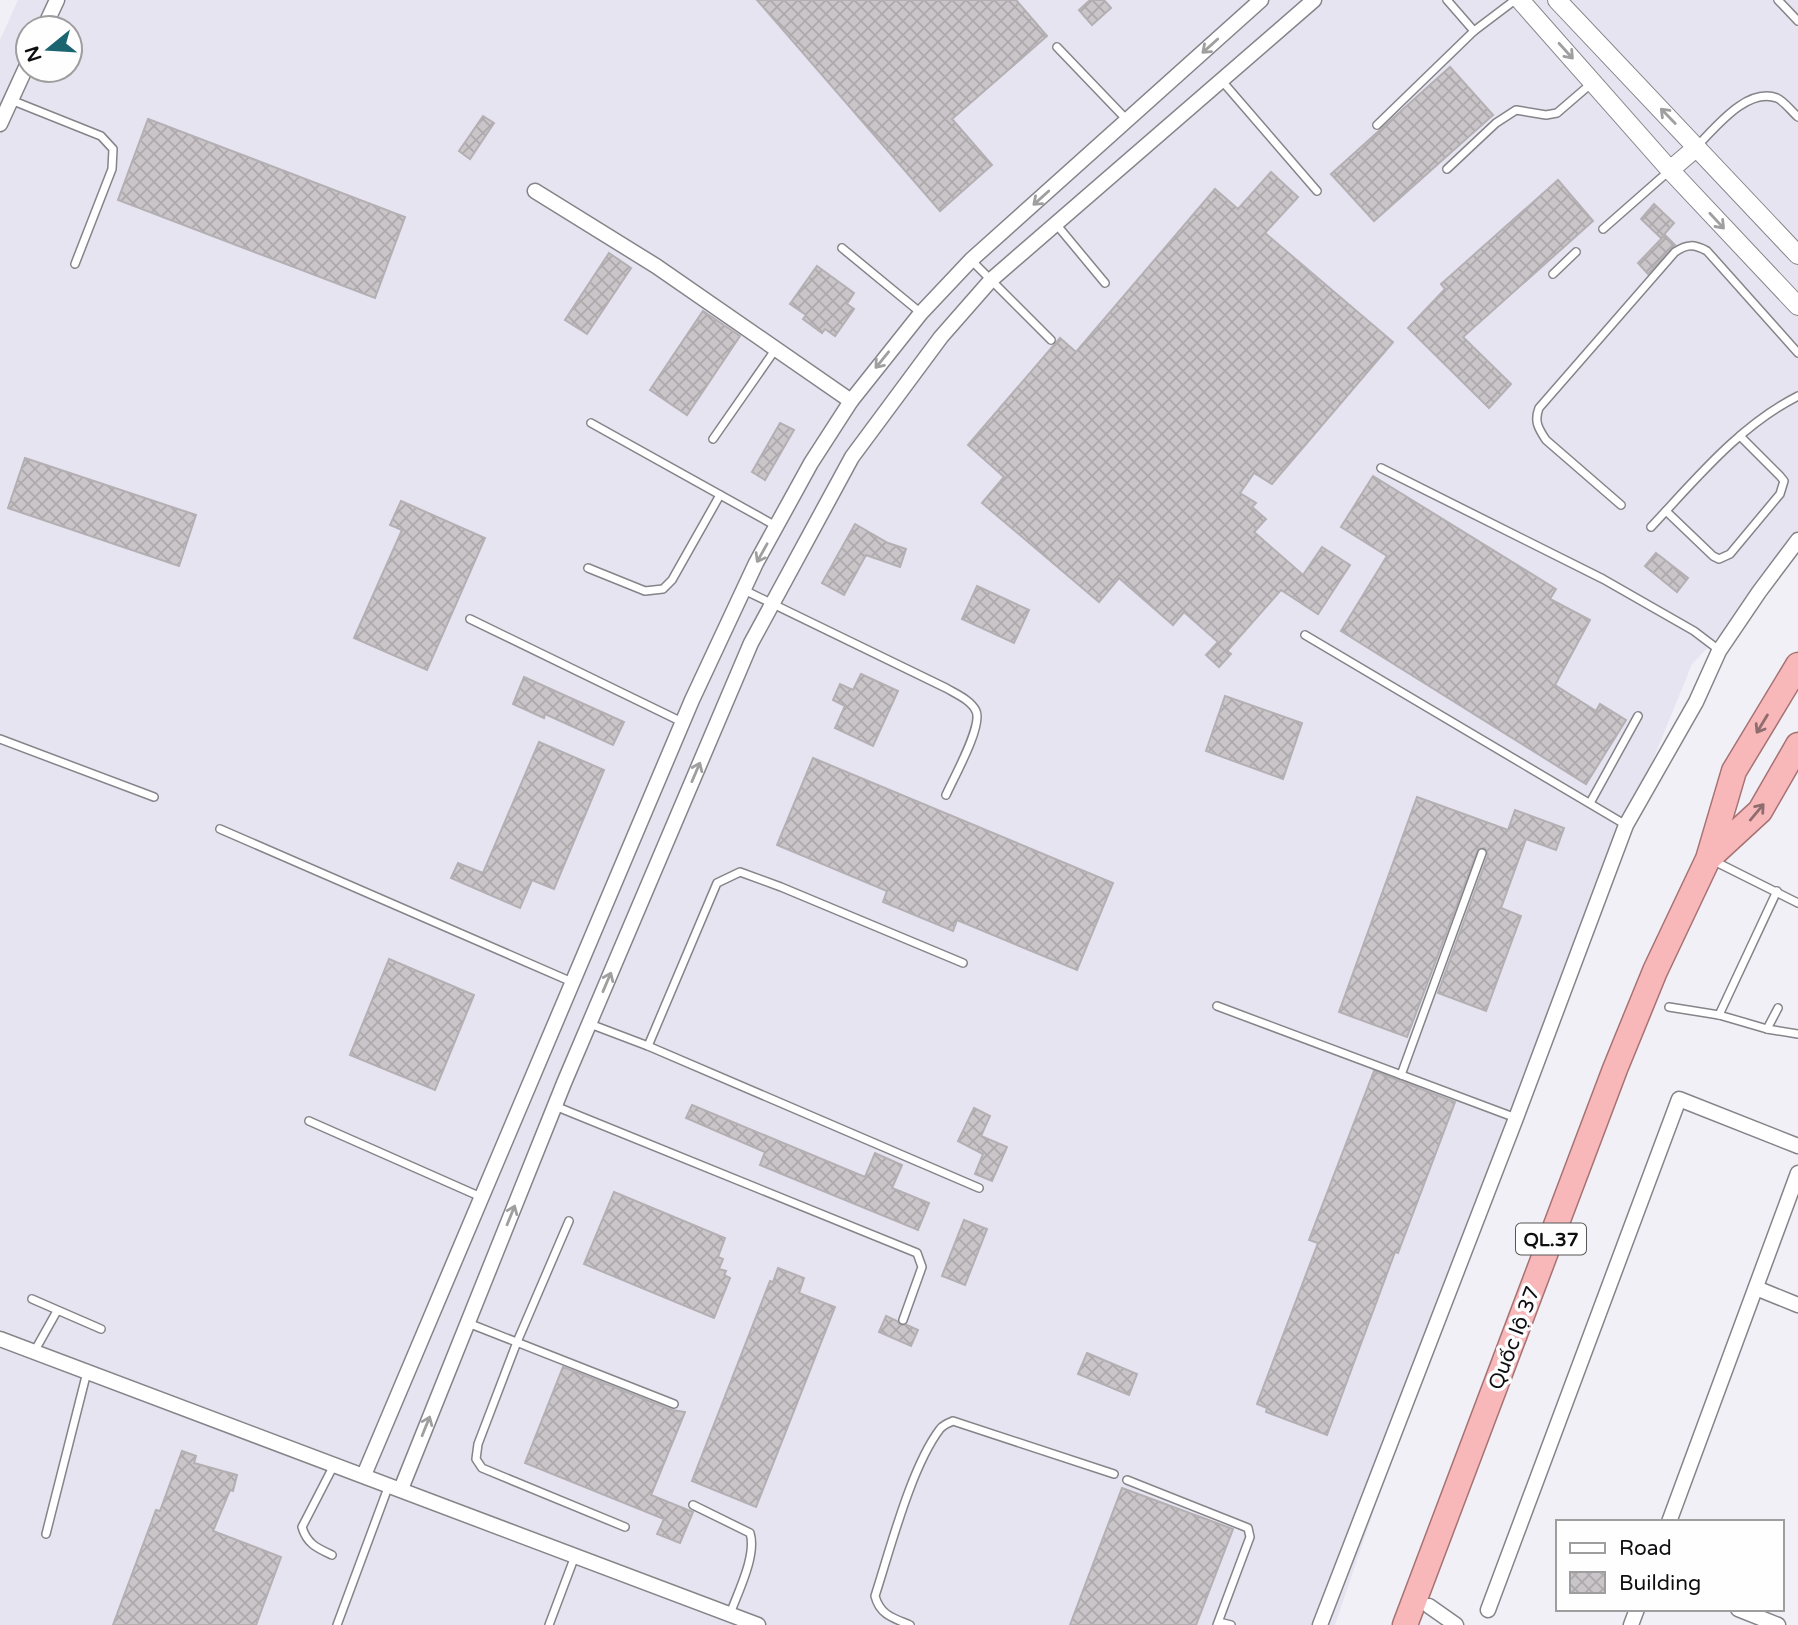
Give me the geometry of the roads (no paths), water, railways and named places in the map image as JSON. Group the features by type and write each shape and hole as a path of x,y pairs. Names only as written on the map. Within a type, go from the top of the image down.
{"highway":[{"name":"Quốc lộ 37","path":"1405,1625 1615,1069 1655,971 1708,859 1734,771 1798,665"},
{"name":"Quốc lộ 37","path":"1708,859 1760,811 1798,746"}],"street":[{"path":"364,1475 682,722 744,590 811,464 851,401 921,313 971,260 1261,0"},
{"path":"395,1487 467,1323 589,1024 751,643 852,457 941,337 991,280 1314,0"},
{"path":"1518,0 1670,170 1798,306"},
{"path":"1557,0 1798,255"},
{"path":"0,124 18,84"},
{"path":"1670,170 1697,147"},
{"path":"535,191 656,266 851,401"},
{"path":"1320,1625 1626,825 1696,702 1719,651 1798,540"},
{"path":"1488,1610 1679,1099 1798,1146"},
{"path":"1670,1520 1798,1173"},
{"path":"1756,1288 1798,1305"},
{"path":"0,1339 758,1625"},
{"path":"1429,1606 1456,1625"},
{"path":"1743,1611 1778,1625"}],"lane":[{"path":"1447,0 1474,31"},
{"path":"1377,125 1474,31 1518,0"},
{"path":"1778,0 1798,21"},
{"path":"1057,47 1127,120"},
{"path":"1221,80 1317,191"},
{"path":"1447,169 1496,123 1516,110 1546,115 1557,113 1594,82"},
{"path":"1697,147 1735,108 1745,102 1763,97 1778,98 1798,117"},
{"path":"11,100 101,136 113,149 111,169 75,264"},
{"path":"1603,229 1670,170"},
{"path":"1056,224 1105,283"},
{"path":"1621,505 1546,440 1537,426 1536,417 1539,408 1675,252 1686,245 1698,246 1707,251 1798,353"},
{"path":"842,248 921,313"},
{"path":"1553,274 1576,252"},
{"path":"971,260 1051,340"},
{"path":"713,439 775,349"},
{"path":"1651,527 1740,436 1758,420 1798,396"},
{"path":"591,423 776,527"},
{"path":"1666,511 1713,556 1719,559 1730,554 1780,494 1784,481 1740,436"},
{"path":"1381,468 1603,579 1694,631 1719,651"},
{"path":"588,568 645,591 663,589 672,580 720,495"},
{"path":"744,590 946,688 976,709 978,717 974,731 946,795"},
{"path":"470,619 682,722"},
{"path":"1305,635 1626,825"},
{"path":"1590,803 1638,716"},
{"path":"0,739 155,797"},
{"path":"220,830 572,983"},
{"path":"1401,1075 1482,853"},
{"path":"1708,859 1798,903"},
{"path":"648,1046 717,883 740,872 962,963"},
{"path":"1719,1015 1777,891"},
{"path":"1217,1006 1516,1118"},
{"path":"1669,1007 1719,1015 1767,1029 1798,1034"},
{"path":"1767,1029 1778,1008"},
{"path":"589,1024 648,1046 979,1188"},
{"path":"555,1106 917,1253 922,1267 903,1320"},
{"path":"309,1121 481,1197"},
{"path":"569,1221 517,1342 478,1444 476,1459 482,1468 625,1527"},
{"path":"32,1299 101,1329"},
{"path":"34,1352 57,1311"},
{"path":"467,1323 674,1404"},
{"path":"46,1534 88,1372"},
{"path":"910,1625 883,1613 875,1596 911,1489 923,1459 941,1427 953,1420 1114,1474"},
{"path":"332,1555 312,1546 305,1538 302,1527 334,1464"},
{"path":"1127,1480 1248,1528 1250,1537 1218,1623 1231,1625"},
{"path":"337,1625 395,1487"},
{"path":"693,1506 750,1533 750,1558 730,1614"},
{"path":"549,1625 575,1556"}]}
